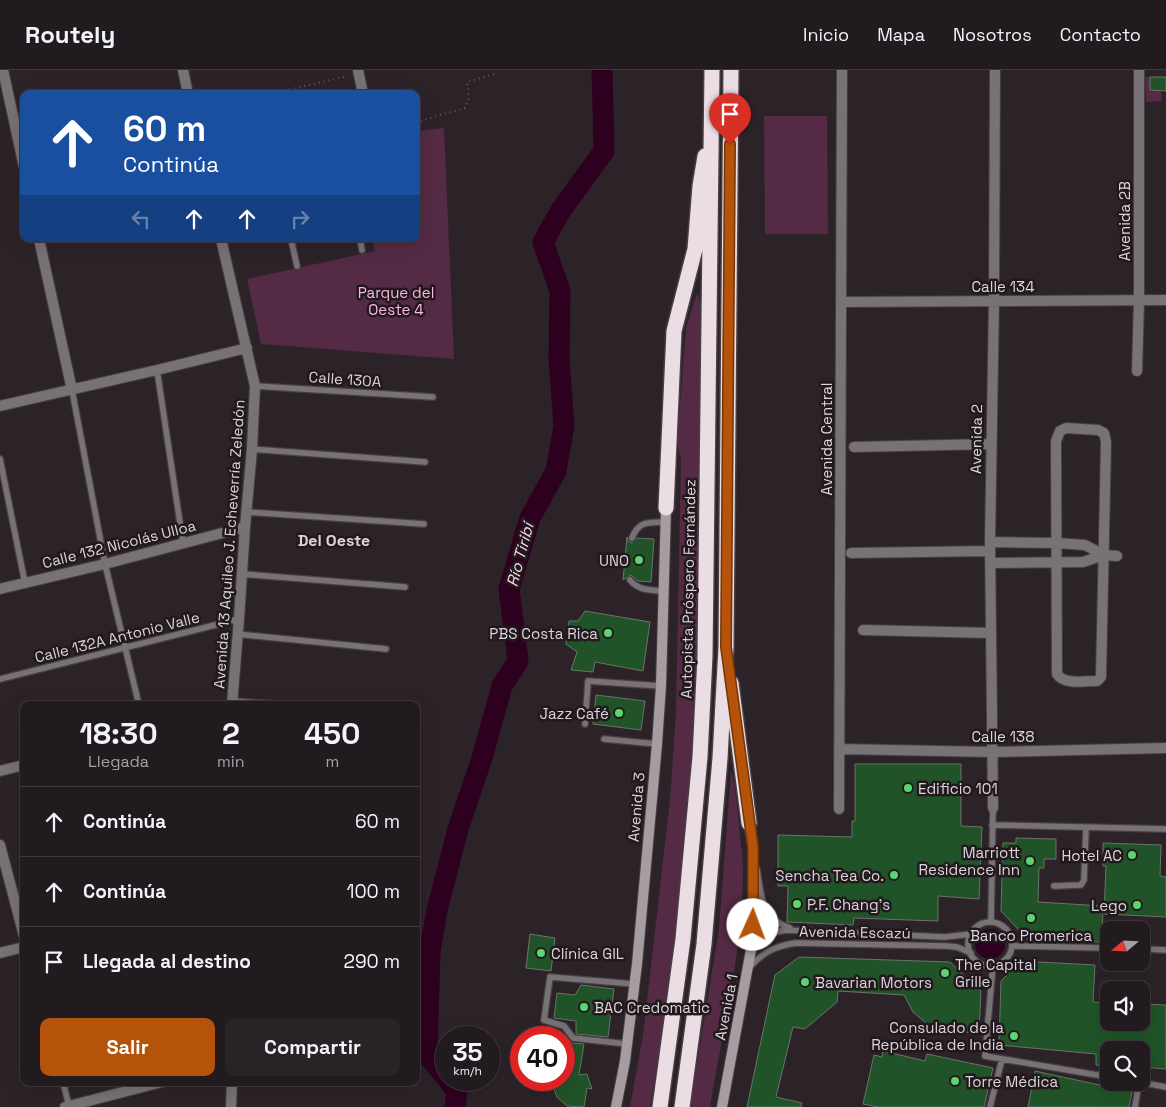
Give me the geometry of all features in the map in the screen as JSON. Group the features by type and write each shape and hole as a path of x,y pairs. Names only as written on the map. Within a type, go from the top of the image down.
{"highway":[{"name":"Autopista Próspero Fernández","path":"660,1107 683,939 702,730 705,656 712,70"},
{"path":"682,1107 704,944 719,768 726,647 731,70"},
{"path":"666,515 674,331 695,249 700,186 713,106"},
{"path":"726,647 749,823"}],"street":[{"path":"3,70 20,149"},
{"path":"183,70 187,90"},
{"name":"Avenida Central","path":"839,809 842,70"},
{"name":"Avenida 2","path":"992,808 990,546 995,70"},
{"name":"Avenida 2B","path":"1137,371 1139,300 1139,70"},
{"path":"358,72 362,90"},
{"path":"40,242 72,390"},
{"name":"Avenida 13 Aquileo J. Echeverría Zeledón","path":"223,242 255,386 232,701"},
{"name":"Calle 134","path":"841,302 1166,300"},
{"path":"0,406 247,348"},
{"path":"1066,428 1098,430 1104,433 1106,442 1101,676 1096,681 1066,681 1060,679 1057,674 1057,543 1056,441 1060,431 1066,428"},
{"path":"854,447 991,444"},
{"name":"Avenida 3","path":"616,1107 627,1044 634,984 657,744 661,686 666,515"},
{"name":"Calle 132 Nicolás Ulloa","path":"0,589 105,564 245,527"},
{"path":"851,552 1057,543 1085,545 1104,555"},
{"path":"990,563 1083,562 1104,555 1117,556"},
{"path":"863,630 991,633"},
{"name":"Calle 138","path":"840,749 992,752 1166,748"},
{"path":"0,771 20,766"},
{"name":"Avenida 1","path":"722,1107 753,939 753,847 749,823"},
{"path":"0,845 20,922"},
{"path":"0,953 20,948"},
{"path":"67,1106 140,1086"},
{"path":"231,1107 232,1086"}],"lane":[{"path":"292,242 297,266"},
{"path":"361,242 362,250"},
{"path":"157,370 183,543"},
{"name":"Calle 130A","path":"255,386 433,397"},
{"path":"72,390 105,564 138,701"},
{"path":"252,448 425,462"},
{"path":"0,459 24,583"},
{"path":"246,512 424,524"},
{"path":"632,538 635,529 666,515"},
{"path":"242,574 405,588"},
{"path":"630,580 636,586 644,589 664,591"},
{"name":"Calle 132A Antonio Valle","path":"0,679 239,619"},
{"path":"237,634 386,649"},
{"path":"585,724 588,681 661,686"},
{"path":"604,739 657,744"},
{"path":"991,922 992,808"},
{"path":"992,825 1166,829"},
{"path":"1054,886 1081,885 1084,880 1086,828"},
{"name":"Avenida Escazú","path":"753,847 761,900 764,906 775,921 797,930"},
{"path":"991,922 1007,929 1012,940 1010,953 1006,959 993,965 980,963 970,953 969,940 971,934 979,925 991,922"},
{"name":"Avenida Escazú","path":"753,939 774,932 797,930 945,937 971,934"},
{"name":"Avenida Escazú","path":"748,970 768,950 781,945 796,943 946,946 957,947 970,953"},
{"path":"1012,946 1100,948"},
{"path":"1150,949 1166,950"},
{"path":"993,965 985,1056 1100,1075"},
{"path":"627,1044 573,1038 564,1026 544,1020 550,977 634,984"},
{"path":"990,1107 1002,1059"},
{"path":"1150,1084 1166,1087"},
{"path":"64,1086 67,1106"},
{"path":"1135,1107 1138,1091"}],"path":[{"path":"286,90 358,72"},
{"path":"420,121 465,108 469,98 466,82 495,74"}],"green space":[{"path":"1145,77 1150,77 1150,90 1161,91 1162,101 1146,102"},
{"path":"764,116 827,116 828,234 765,234"},
{"name":"Parque del Oeste 4","path":"444,128 454,359 261,344 247,279 375,251 373,242 420,242 420,131"},
{"path":"697,293 704,312 698,715 672,978 650,1107 630,1107 643,1035 670,800 676,713 681,459 677,443 686,328"},
{"path":"731,770 743,863 740,928 710,1107 690,1107 719,929"}],"shaded area":[{"path":"990,929 996,930 1004,938 1004,950 996,958 990,959 984,958 976,950 975,944 976,938 984,930"}],"building":[{"path":"1150,77 1166,77 1166,91 1150,90"},
{"name":"UNO","path":"627,537 628,541 632,543 637,538 654,539 651,582 638,581 631,575 623,580"},
{"name":"PBS Costa Rica","path":"585,611 650,622 643,671 595,662 593,672 571,670 577,652 566,644 569,621 578,621"},
{"name":"Jazz Café","path":"596,695 645,701 641,730 593,724"},
{"path":"855,764 961,764 961,826 982,827 979,899 938,896 938,921 854,918 853,925 787,922 788,886 778,886 778,835 852,837 852,821 855,821"},
{"path":"1016,838 1056,839 1056,859 1044,859 1044,868 1039,868 1038,902 1103,906 1103,921 1100,921 1100,942 1028,940 1001,911 1003,843 1016,843"},
{"path":"1103,843 1161,845 1160,876 1166,877 1166,917 1104,914 1106,866 1103,866"},
{"name":"Clínica GIL","path":"530,934 555,938 551,971 526,968"},
{"path":"799,957 950,962 981,991 979,1032 938,1033 913,1012 904,995 838,991 837,1002 805,1029 793,1027 776,1097 802,1103 801,1107 747,1107 775,975"},
{"path":"1021,961 1095,965 1093,1002 1100,1002 1100,1031 1150,1031 1150,1004 1166,1005 1166,1069 1150,1068 1150,1041 1100,1041 1100,1065 1096,1065 1096,1054 999,1045 1001,981"},
{"name":"BAC Credomatic","path":"581,985 614,989 608,1037 576,1034 576,1021 554,1018 557,993 575,995"},
{"path":"575,1043 584,1044 579,1075 587,1074 592,1089 587,1088 584,1107 567,1106 557,1097 555,1091 575,1091"},
{"path":"883,1051 925,1061 927,1054 993,1068 984,1107 878,1107 863,1104 874,1055 882,1057"},
{"path":"1035,1071 1100,1085 1100,1091 1132,1092 1129,1107 1028,1107"}],"waterway":[{"name":"Río Tiribí","path":"435,1064 427,1054 430,951 437,910 458,829 482,758 502,686 518,661 509,589 530,518 556,471 564,426 559,359 560,291 543,242 561,210 604,151 602,70"},
{"name":"Río Tiribí","path":"455,1107 457,1091"}],"place":[{"name":"UNO","path":"639,560"},
{"name":"PBS Costa Rica","path":"608,633"},
{"name":"Jazz Café","path":"619,713"},
{"name":"Edificio 101","path":"908,788"},
{"name":"Hotel AC","path":"1132,855"},
{"name":"Marriott Residence Inn","path":"1030,861"},
{"name":"Sencha Tea Co.","path":"894,875"},
{"name":"P.F. Chang's","path":"797,904"},
{"name":"Lego","path":"1137,905"},
{"name":"Banco Promerica","path":"1031,918"},
{"name":"Clínica GIL","path":"541,953"},
{"name":"The Capital Grille","path":"945,973"},
{"name":"Bavarian Motors","path":"805,982"},
{"name":"BAC Credomatic","path":"584,1007"},
{"name":"Consulado de la República de India","path":"1014,1036"},
{"name":"Torre Médica","path":"955,1081"}],"district":[{"name":"Del Oeste","path":"334,540"}],"route":[{"path":"730,144 726,647 753,847 753,925"}]}
